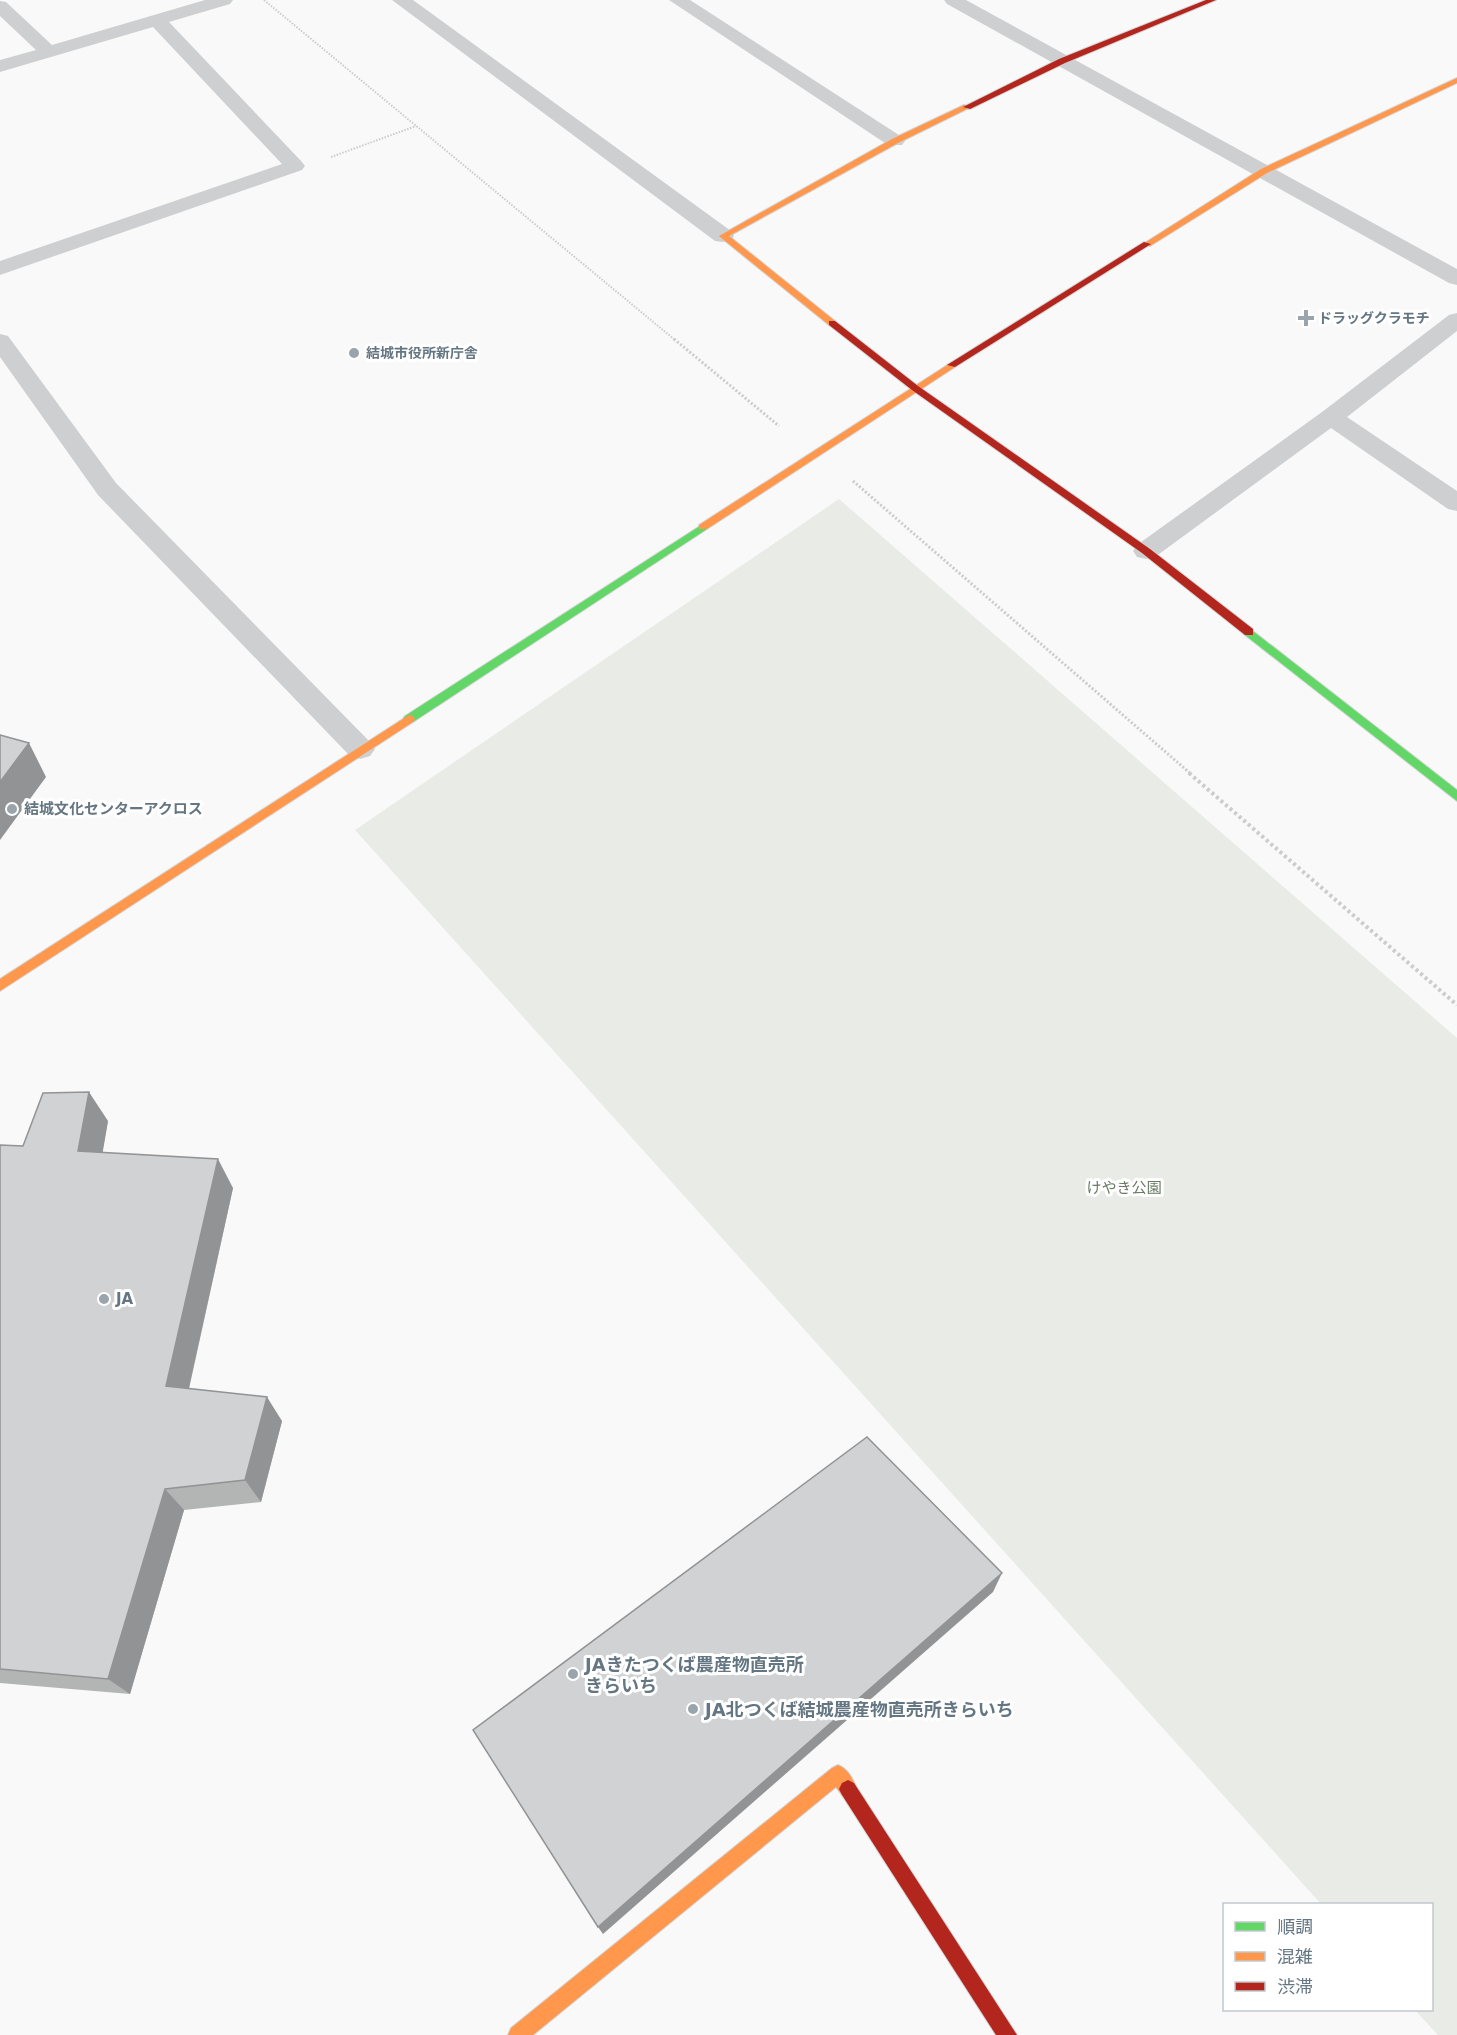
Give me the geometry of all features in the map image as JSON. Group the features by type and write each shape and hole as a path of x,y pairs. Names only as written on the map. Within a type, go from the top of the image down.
{"street":[{"path":"0,66 224,0"},
{"path":"401,0 723,236 915,388 1146,551 1457,797"},
{"path":"678,0 895,141"},
{"path":"953,0 1457,278"},
{"path":"723,236 895,141 1062,61 1212,0"},
{"path":"0,6 48,51"},
{"path":"0,268 295,166 156,20"},
{"path":"0,986 915,388 1264,171 1457,80"},
{"path":"1146,551 1330,417 1457,320"},
{"path":"0,341 107,489 360,749"},
{"path":"1330,417 1457,503"},
{"path":"518,2035 838,1774 1007,2035"}],"path":[{"path":"264,0 779,426"},
{"path":"324,160 416,126"},
{"path":"853,481 1457,1005"}],"green space":[{"name":"けやき公園","path":"839,499 1457,1038 1457,2035 1438,2035 1416,2011 1433,2011 1433,1903 1320,1903 355,830"}],"building":[{"path":"0,735 29,743 0,782"},
{"name":"JA","path":"89,1092 78,1151 218,1159 166,1386 267,1397 245,1480 165,1489 108,1679 0,1669 0,1145 23,1146 43,1093"},
{"name":"JA北つくば結城農産物直売所きらいち","path":"867,1437 1002,1573 598,1927 473,1730"}],"traffic: fast":[{"path":"409,719 703,527"},
{"path":"1249,632 1457,797"}],"traffic: slow":[{"path":"1147,244 1264,171 1457,80"},
{"path":"832,323 723,236 895,141 967,107"},
{"path":"703,527 952,365"},
{"path":"0,986 409,719"},
{"path":"518,2035 838,1774 848,1789"}],"traffic: jam":[{"path":"967,107 1062,61 1212,0"},
{"path":"952,365 1147,244"},
{"path":"832,323 915,388 1146,551 1249,632"},
{"path":"848,1789 1007,2035"}],"place":[{"name":"ドラッグクラモチ","path":"1306,318"},
{"name":"結城市役所新庁舎","path":"354,353"},
{"name":"結城文化センターアクロス","path":"12,809"},
{"name":"JA","path":"104,1299"},
{"name":"JAきたつくば農産物直売所 きらいち","path":"573,1674"},
{"name":"JA北つくば結城農産物直売所きらいち","path":"693,1709"}]}
